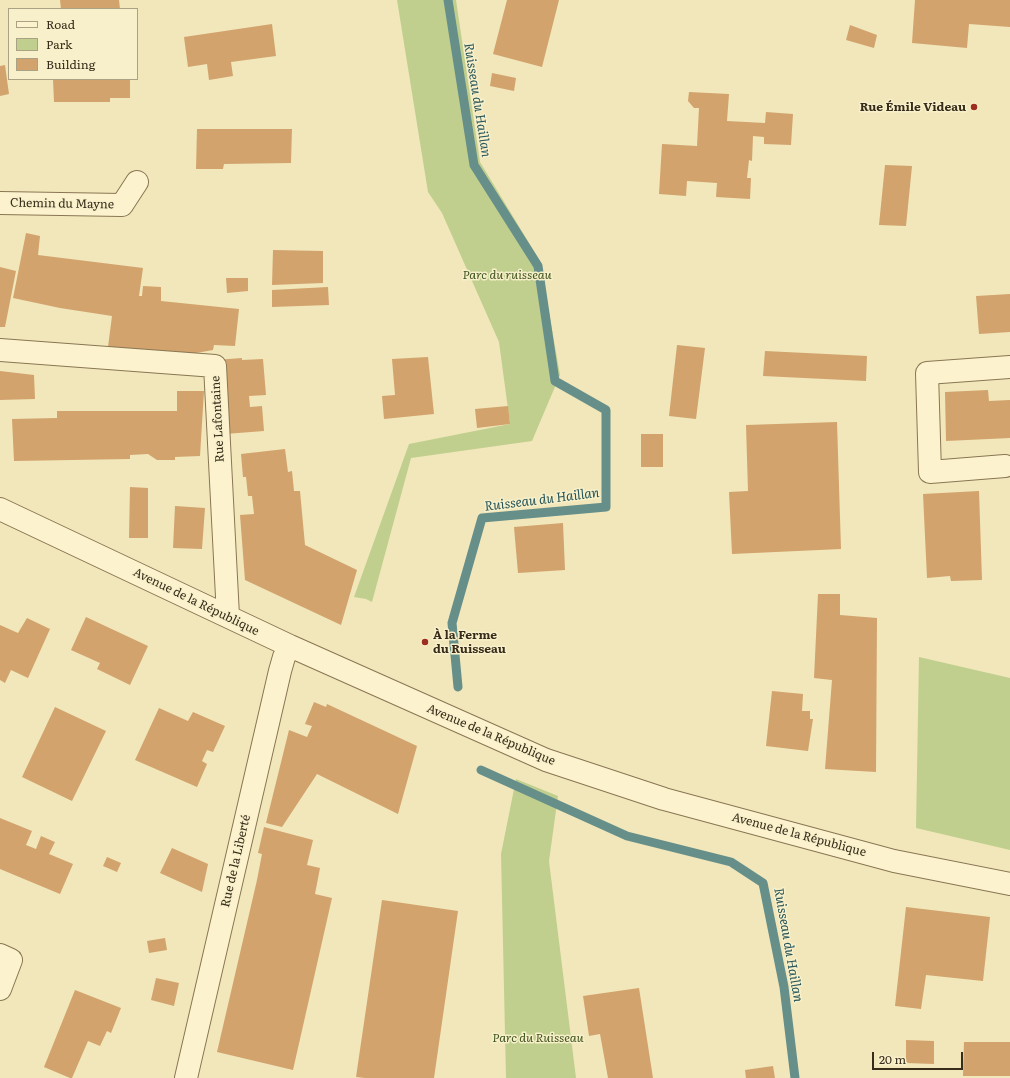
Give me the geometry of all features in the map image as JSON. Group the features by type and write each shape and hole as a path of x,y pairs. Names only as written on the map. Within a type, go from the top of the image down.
{"street":[{"name":"Chemin du Mayne","path":"0,203 122,205 137,182"},
{"name":"Rue Lafontaine","path":"0,350 216,366 228,616"},
{"path":"1004,466 930,472 927,373 1010,367"},
{"name":"Avenue de la République","path":"0,509 290,646 546,760 664,799 886,859 1010,884"},
{"name":"Rue de la Liberté","path":"186,1078 280,672 284,657 290,646"},
{"path":"0,955 11,960 0,988"}],"green space":[{"name":"Parc du ruisseau","path":"397,0 456,0 480,162 540,261 560,375 532,441 411,458 372,602 366,599 354,597 409,444 510,424 499,342 442,213 428,192"},
{"path":"919,657 1010,678 1010,850 916,828"},
{"name":"Parc du Ruisseau","path":"516,779 558,796 549,861 576,1078 506,1078 501,854"}],"building":[{"path":"60,0 119,0 120,8 61,8"},
{"path":"507,0 559,0 542,67 493,54"},
{"path":"915,0 1010,0 1010,27 969,24 967,48 912,43"},
{"path":"272,24 276,56 231,62 233,76 209,80 207,64 188,67 184,37"},
{"path":"850,25 877,35 874,48 846,40"},
{"path":"5,65 9,94 0,96 0,66"},
{"path":"492,73 516,78 514,91 490,86"},
{"path":"53,80 130,80 130,98 110,98 110,102 54,102"},
{"path":"689,92 729,94 727,121 765,123 766,112 793,114 791,145 764,144 764,137 753,136 752,161 749,160 747,178 751,178 750,199 716,197 717,183 687,181 686,196 659,194 662,144 697,146 699,108 694,108 688,101"},
{"path":"197,129 292,129 291,163 224,164 223,169 196,169"},
{"path":"885,165 912,166 906,226 879,225"},
{"path":"26,233 40,236 38,255 143,268 139,296 142,296 143,286 161,287 161,301 239,309 235,346 214,345 213,350 185,355 108,347 112,316 60,308 13,298"},
{"path":"273,250 323,251 323,283 272,285"},
{"path":"0,267 16,271 5,327 0,327"},
{"path":"226,278 248,278 248,291 227,293"},
{"path":"328,287 329,305 272,307 272,290"},
{"path":"1010,294 1010,332 979,334 976,296"},
{"path":"677,345 705,348 696,419 669,416"},
{"path":"765,351 867,356 866,381 763,376"},
{"path":"428,357 434,414 384,419 382,396 395,395 392,359"},
{"path":"242,358 242,360 263,359 266,395 249,396 250,407 262,406 264,431 225,434 215,360"},
{"path":"0,371 34,375 35,399 0,400"},
{"path":"988,390 989,401 1010,400 1010,438 946,441 945,392"},
{"path":"177,391 204,391 200,456 175,457 175,460 157,460 148,454 130,455 130,459 14,461 12,419 57,418 57,411 177,411"},
{"path":"508,406 510,424 477,428 475,409"},
{"path":"837,422 841,549 732,554 729,492 748,491 746,425"},
{"path":"641,434 663,434 663,467 641,467"},
{"path":"285,449 288,472 292,471 294,491 300,491 305,545 357,570 341,625 245,580 240,515 254,514 252,496 248,496 246,477 243,477 241,454"},
{"path":"130,487 148,488 148,538 129,538"},
{"path":"979,491 982,580 951,581 950,576 927,578 923,494"},
{"path":"175,506 205,508 202,549 173,548"},
{"path":"563,523 565,570 518,573 514,527"},
{"path":"818,594 840,594 840,615 877,618 876,772 825,769 832,680 814,678"},
{"path":"86,617 148,646 130,685 97,669 100,663 71,650"},
{"path":"27,618 50,629 28,678 11,670 5,683 0,680 0,625 18,633"},
{"path":"772,691 803,694 802,711 810,711 810,719 813,719 808,751 766,746"},
{"path":"314,702 326,707 327,704 417,746 398,814 317,774 282,827 266,823 289,730 307,737 312,726 305,724"},
{"path":"55,707 106,731 72,801 22,777"},
{"path":"159,708 188,721 193,712 225,726 213,752 207,750 202,761 207,764 197,787 135,760"},
{"path":"0,818 32,831 26,845 36,849 41,836 55,842 49,854 73,864 60,894 0,869"},
{"path":"264,827 313,840 307,865 320,868 315,894 332,898 293,1070 217,1052 257,880 262,854 258,853"},
{"path":"172,848 208,864 202,892 160,873"},
{"path":"107,857 121,863 117,872 103,866"},
{"path":"382,900 458,911 434,1078 356,1077"},
{"path":"906,907 990,917 983,981 926,975 921,1009 895,1006"},
{"path":"165,938 167,950 149,953 147,941"},
{"path":"156,978 179,983 174,1006 151,1000"},
{"path":"639,988 653,1078 608,1078 600,1034 589,1036 583,996"},
{"path":"75,990 121,1008 111,1033 107,1031 100,1046 88,1041 72,1078 70,1078 44,1067"},
{"path":"906,1040 934,1041 934,1064 906,1063"},
{"path":"964,1042 1010,1042 1010,1076 963,1076"},
{"path":"773,1066 775,1078 746,1078 745,1070"}],"waterway":[{"name":"Ruisseau du Haillan","path":"448,0 474,165 538,266 555,381 606,410 606,507 482,518 452,623 458,687"},
{"name":"Ruisseau du Haillan","path":"481,770 627,836 731,862 763,883 784,987 795,1078"}],"place":[{"name":"Rue Émile Videau","path":"974,107"},
{"name":"À la Ferme du Ruisseau","path":"425,642"}]}
